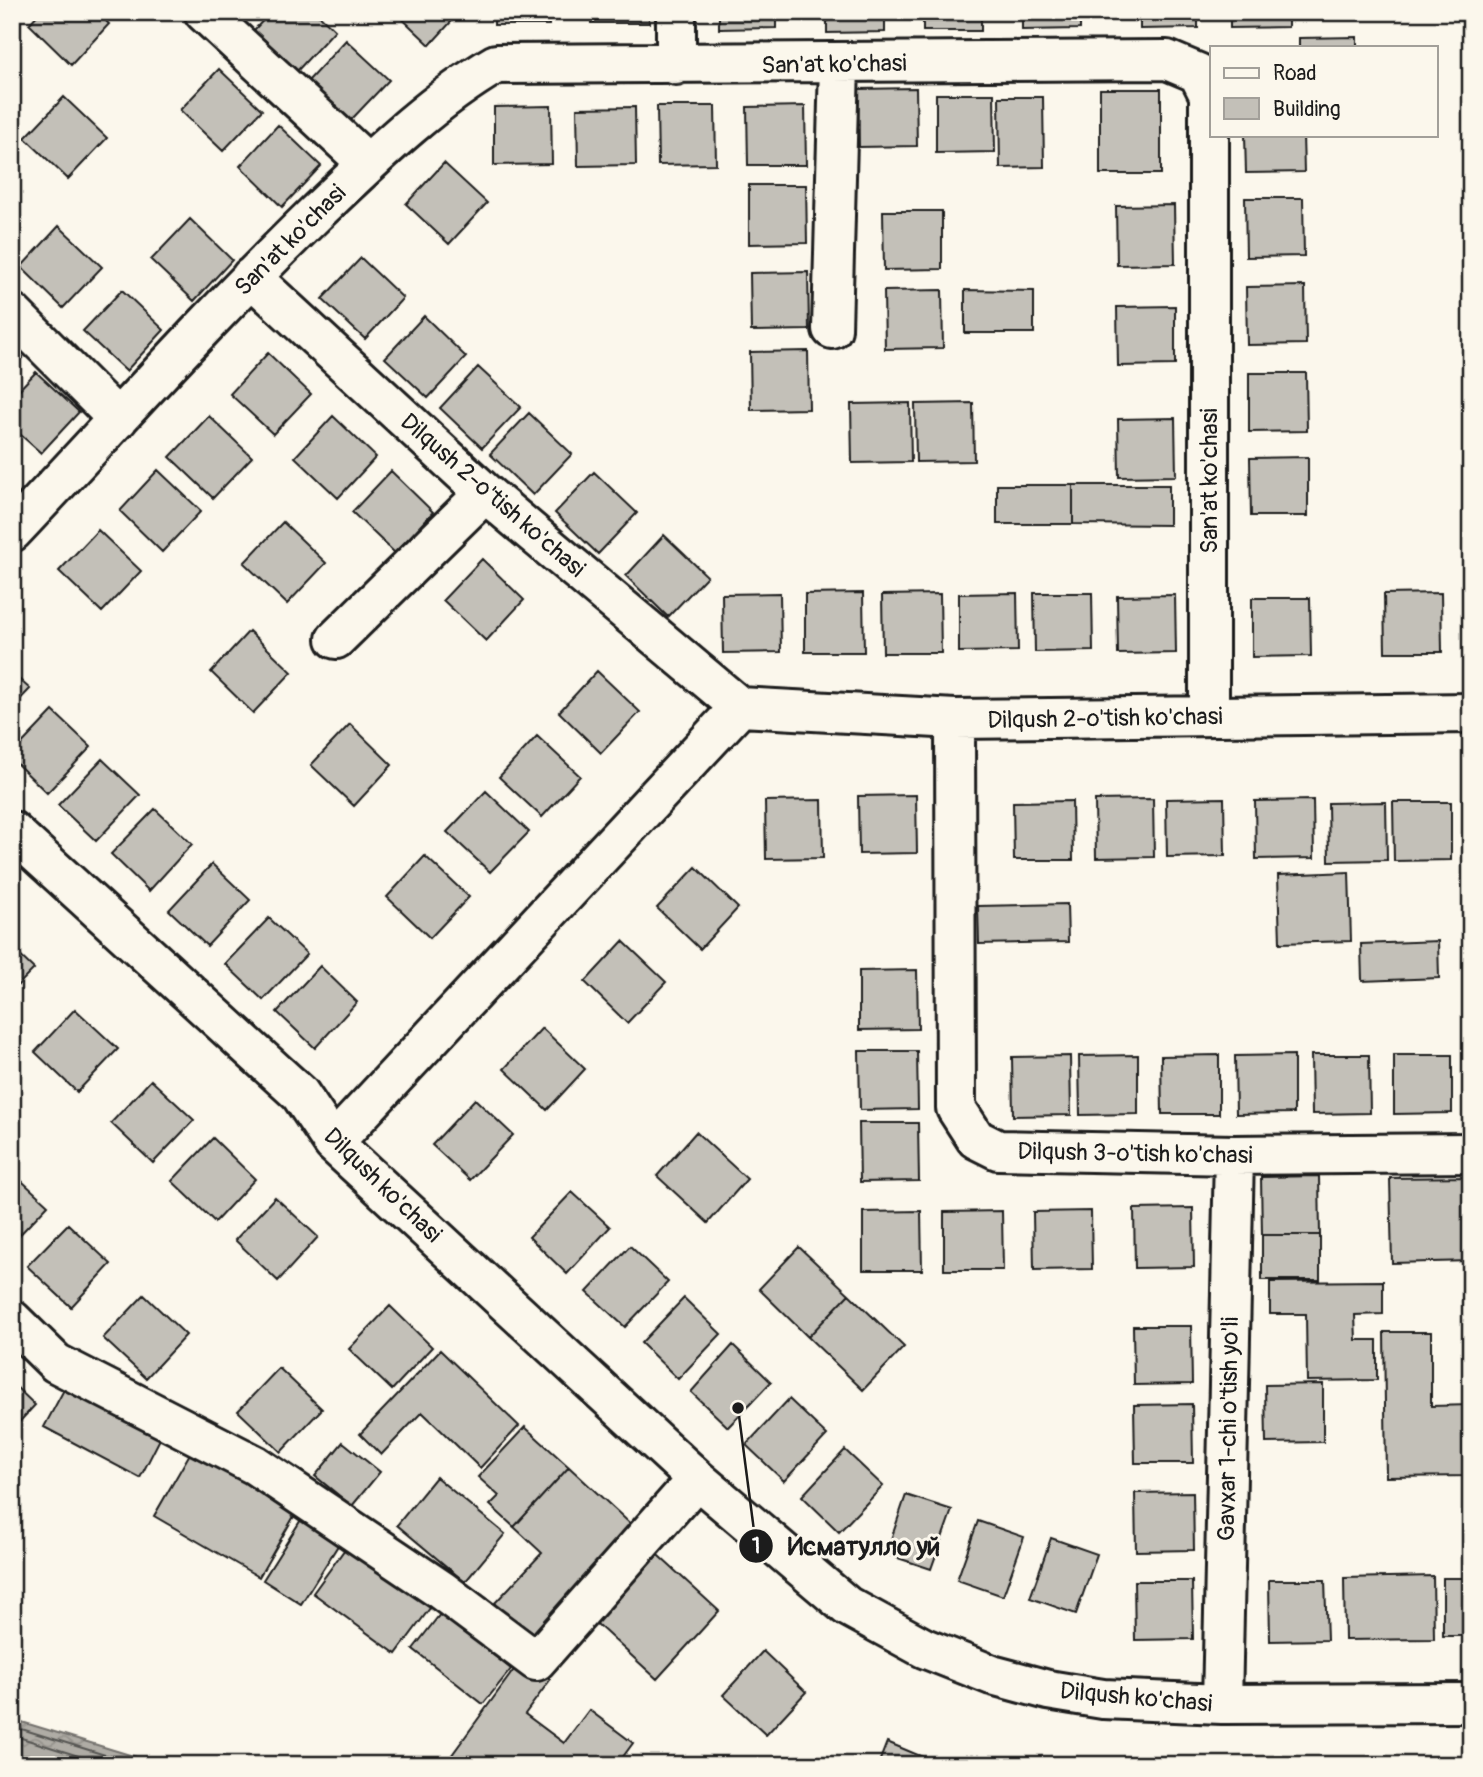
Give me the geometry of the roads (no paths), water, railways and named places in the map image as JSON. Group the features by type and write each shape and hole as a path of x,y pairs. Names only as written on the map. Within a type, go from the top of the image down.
{"street":[{"path":"204,12 368,164"},
{"path":"676,12 676,65"},
{"name":"San'at ko'chasi","path":"12,532 251,276 368,164 462,84 496,64 1167,60 1198,73 1209,95 1209,716"},
{"path":"832,329 839,64"},
{"name":"Dilqush 2-o'tish ko'chasi","path":"251,276 485,493 740,707 955,719 1471,713"},
{"path":"12,313 118,419"},
{"path":"337,639 485,493"},
{"path":"333,1143 740,707"},
{"name":"Dilqush 3-o'tish ko'chasi","path":"955,719 956,1108 976,1139 998,1150 1234,1155 1471,1153"},
{"name":"Dilqush ko'chasi","path":"12,831 300,1094 333,1143 697,1479 847,1606 947,1658 1048,1690 1103,1699 1222,1704 1471,1703"},
{"name":"Gavxar 1-chi o'tish yo'li","path":"1222,1704 1234,1155"},
{"path":"12,1320 56,1363 255,1465 441,1590 536,1661 697,1479"}],"water":[{"path":"12,1719 156,1763 160,1765 12,1765"}],"place":[{"name":"Исматулло уй","path":"738,1408"}]}
